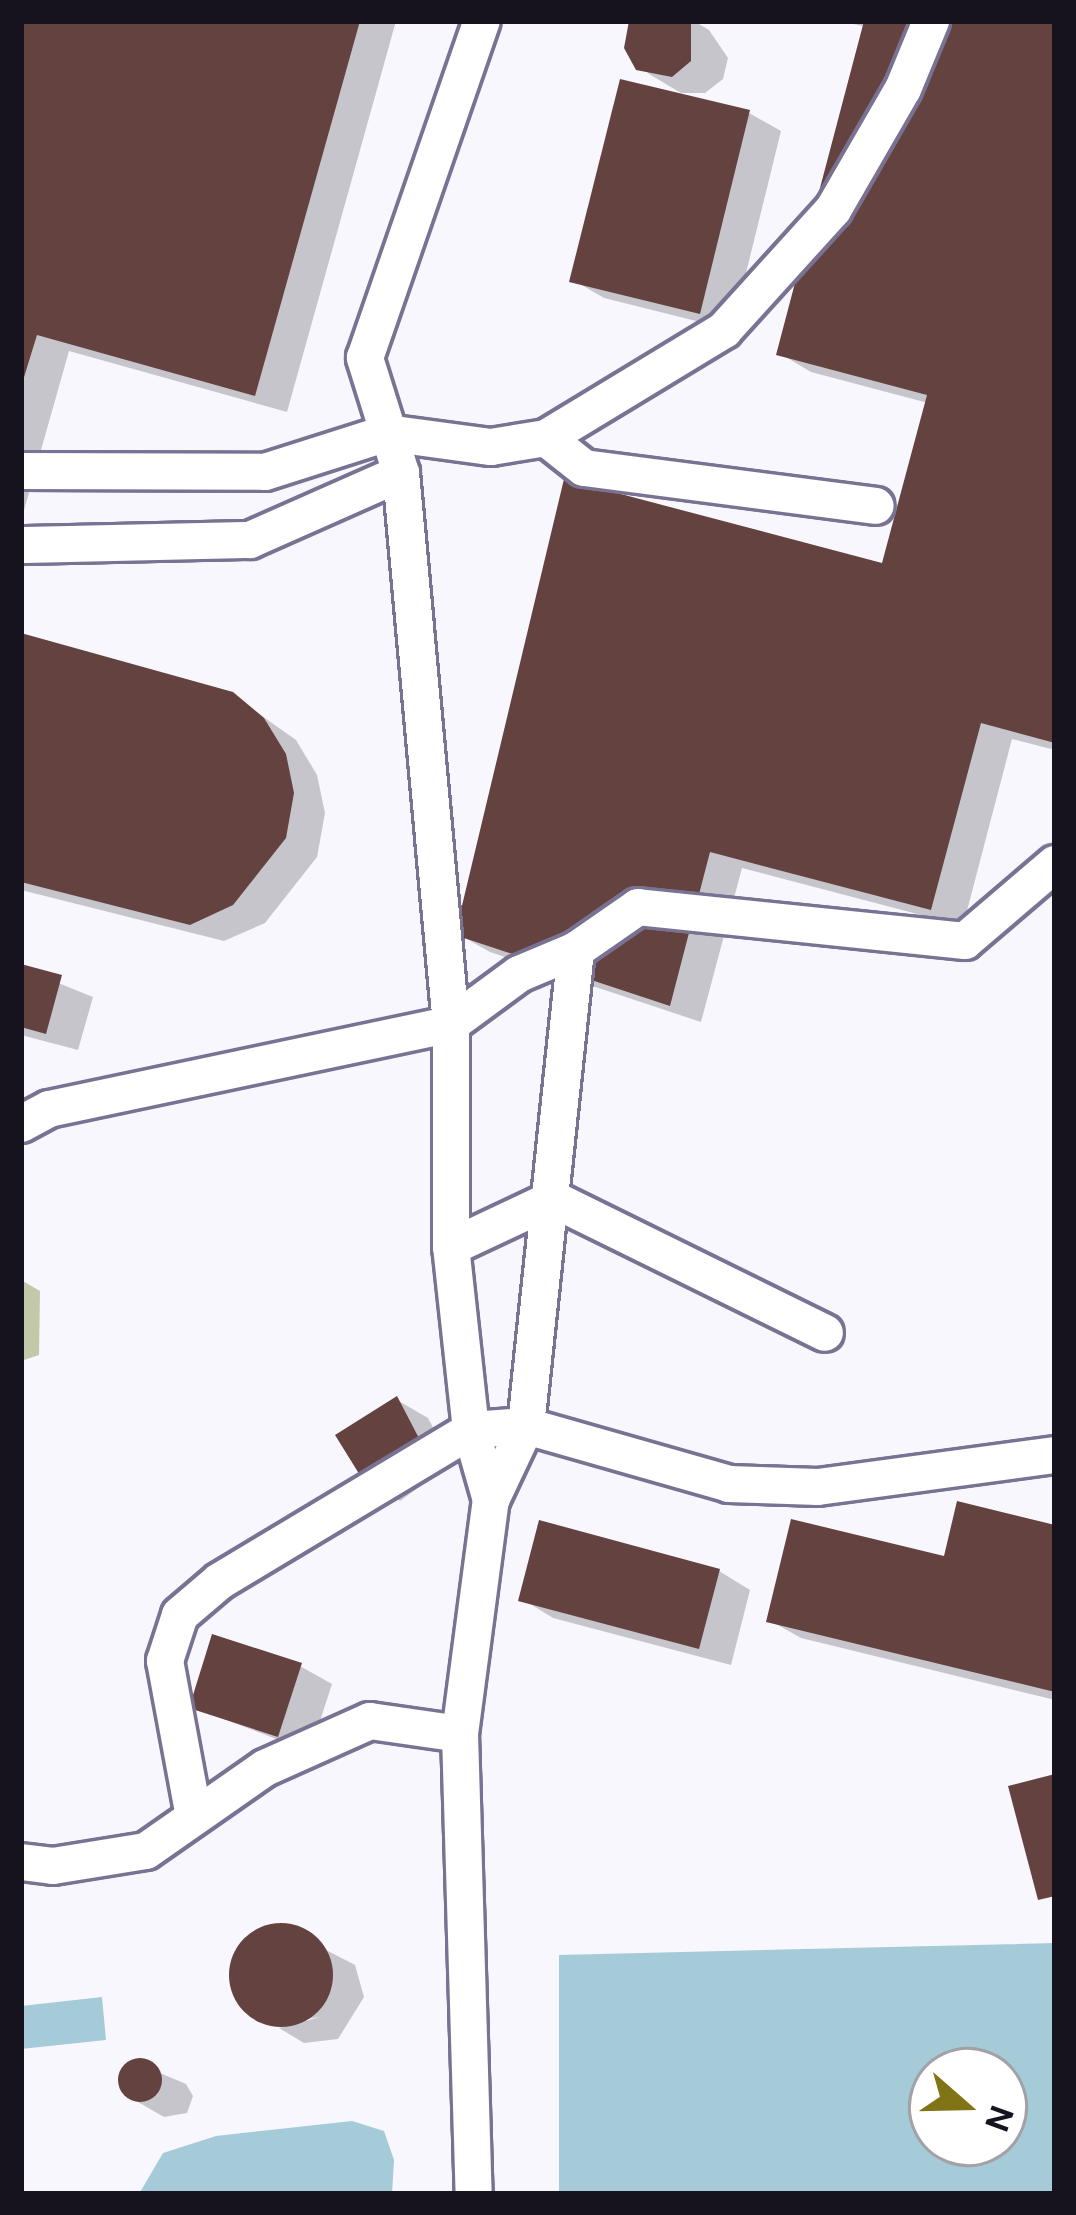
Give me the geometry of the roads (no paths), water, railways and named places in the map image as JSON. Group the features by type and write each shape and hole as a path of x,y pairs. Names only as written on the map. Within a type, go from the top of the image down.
{"lane":[{"path":"482,21 364,358 401,472 451,1024 451,1247 471,1430 490,1500"},
{"path":"21,471 266,472 387,433 491,447 546,438 724,330 833,210 903,89 931,21"},
{"path":"546,438 584,468 875,506"},
{"path":"21,545 250,540 401,472"},
{"path":"21,1124 50,1109 451,1024 519,974 576,950 638,907 965,941 1055,864"},
{"path":"474,2194 460,1734 490,1500 526,1426 576,950"},
{"path":"451,1247 553,1199"},
{"path":"553,1199 826,1333"},
{"path":"194,1817 166,1661 180,1615 220,1581 471,1430 526,1426 729,1484 818,1486 1055,1455"},
{"path":"21,1862 53,1866 146,1851 265,1768 370,1721 460,1734"}],"water":[{"path":"1055,1943 1055,2194 559,2194 559,1955"},
{"path":"102,1997 106,2040 21,2049 21,2006"},
{"path":"352,2121 384,2131 394,2160 392,2194 139,2194 163,2153 216,2136"}]}
